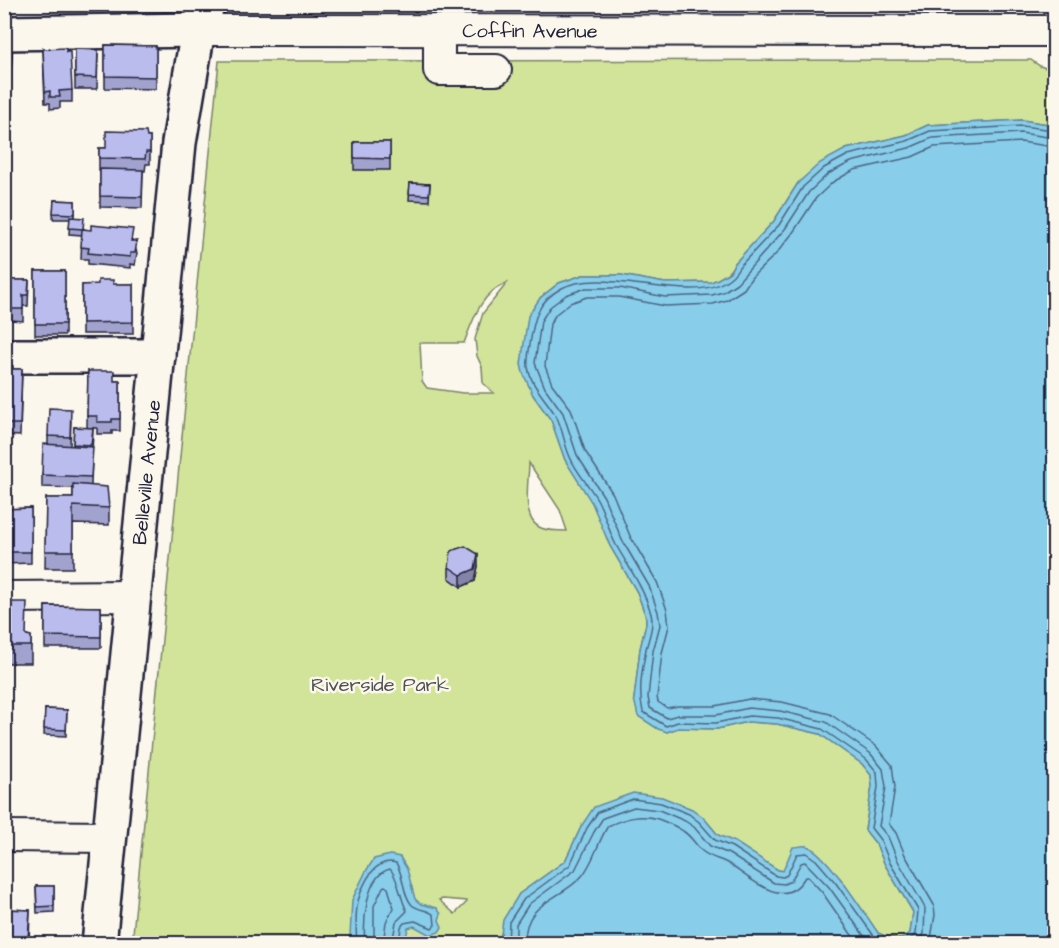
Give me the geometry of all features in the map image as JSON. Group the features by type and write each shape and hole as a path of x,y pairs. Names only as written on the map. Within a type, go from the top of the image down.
{"main road":[{"name":"Coffin Avenue","path":"4,33 203,17"},
{"name":"Belleville Avenue","path":"99,944 179,143 203,17"},
{"path":"4,357 158,356"}],"street":[{"path":"1054,4 1054,31"},
{"name":"Coffin Avenue","path":"203,17 439,30 1054,31"},
{"path":"439,30 439,70 496,70"},
{"path":"4,597 135,596"},
{"path":"4,836 109,837"}],"green space":[{"name":"Riverside Park","path":"1031,60 1054,71 1054,125 1022,120 928,125 906,135 846,149 798,183 774,221 727,273 711,282 665,283 621,275 583,275 559,283 540,298 533,395 551,420 565,460 593,503 610,546 637,592 646,617 634,699 667,732 678,728 717,729 748,722 777,724 820,734 862,764 871,775 872,786 865,830 876,844 885,865 913,912 910,933 918,943 878,933 840,878 778,870 718,835 703,817 582,825 565,861 519,894 501,934 503,943 132,944 219,61","holes":["507,283 483,313 475,339 477,356 482,367 483,383 494,393 463,393 427,388 422,381 420,343 464,343 484,300 498,287","529,463 560,510 567,531 545,530 533,522 528,507","443,899 467,902 455,914 439,900"]}],"water":[{"path":"1022,120 1054,125 1054,943 503,943 501,934 503,920 519,894 565,861 582,825 594,807 633,793 662,797 692,809 703,817 718,835 735,842 778,870 783,871 793,847 807,846 825,860 835,872 878,933 901,939 910,933 913,912 885,865 876,844 865,830 872,786 871,775 862,764 820,734 777,724 748,722 717,729 678,728 667,732 638,716 634,699 646,617 637,592 610,546 592,503 565,460 551,420 533,395 521,364 528,316 540,298 559,283 583,275 621,275 665,283 711,282 730,272 734,264 774,221 798,183 820,163 846,149 906,135 928,125"},
{"path":"390,855 400,857 407,869 415,899 421,904 437,908 441,914 439,920 442,927 439,932 430,935 414,926 408,928 405,943 351,943 352,900 374,859"}],"building":[{"path":"105,45 156,46 156,77 105,76"},
{"path":"66,48 66,52 70,52 72,90 59,91 60,97 50,97 50,91 45,92 43,49"},
{"path":"75,49 98,50 97,78 75,77"},
{"path":"4,51 12,51 10,92 4,91"},
{"path":"106,131 146,132 147,137 150,137 150,152 146,152 145,159 99,158 99,148 106,148"},
{"path":"354,142 390,142 390,159 354,158"},
{"path":"100,169 143,170 142,197 100,196"},
{"path":"410,183 430,184 429,195 409,194"},
{"path":"54,200 75,201 75,214 53,213"},
{"path":"70,217 84,218 83,229 69,228"},
{"path":"91,225 133,229 131,241 137,241 135,253 130,253 130,257 88,253 89,248 81,247 82,229 91,230"},
{"path":"35,271 65,271 65,324 35,324"},
{"path":"4,280 29,280 28,295 23,295 23,309 11,309 11,306 4,305"},
{"path":"98,280 113,280 113,284 133,284 133,322 82,323 82,285 98,284"},
{"path":"4,365 13,366 13,369 22,369 20,424 4,424"},
{"path":"88,371 114,371 114,381 120,381 120,419 112,419 112,422 97,422 97,416 87,416"},
{"path":"49,408 71,409 70,437 48,436"},
{"path":"74,427 93,428 91,445 73,444"},
{"path":"43,444 93,447 91,477 42,475"},
{"path":"73,484 107,487 109,508 73,506 73,551 45,551 46,498 73,498"},
{"path":"31,508 31,552 4,552 4,509"},
{"path":"465,546 478,554 475,569 461,575 449,567 451,551"},
{"path":"4,602 27,602 26,635 31,636 31,646 4,646"},
{"path":"45,606 101,607 101,637 45,636"},
{"path":"45,709 67,710 66,730 44,729"},
{"path":"4,847 5,847 4,895"},
{"path":"36,886 54,886 54,906 37,907"},
{"path":"4,909 30,910 28,939 4,938"}]}
